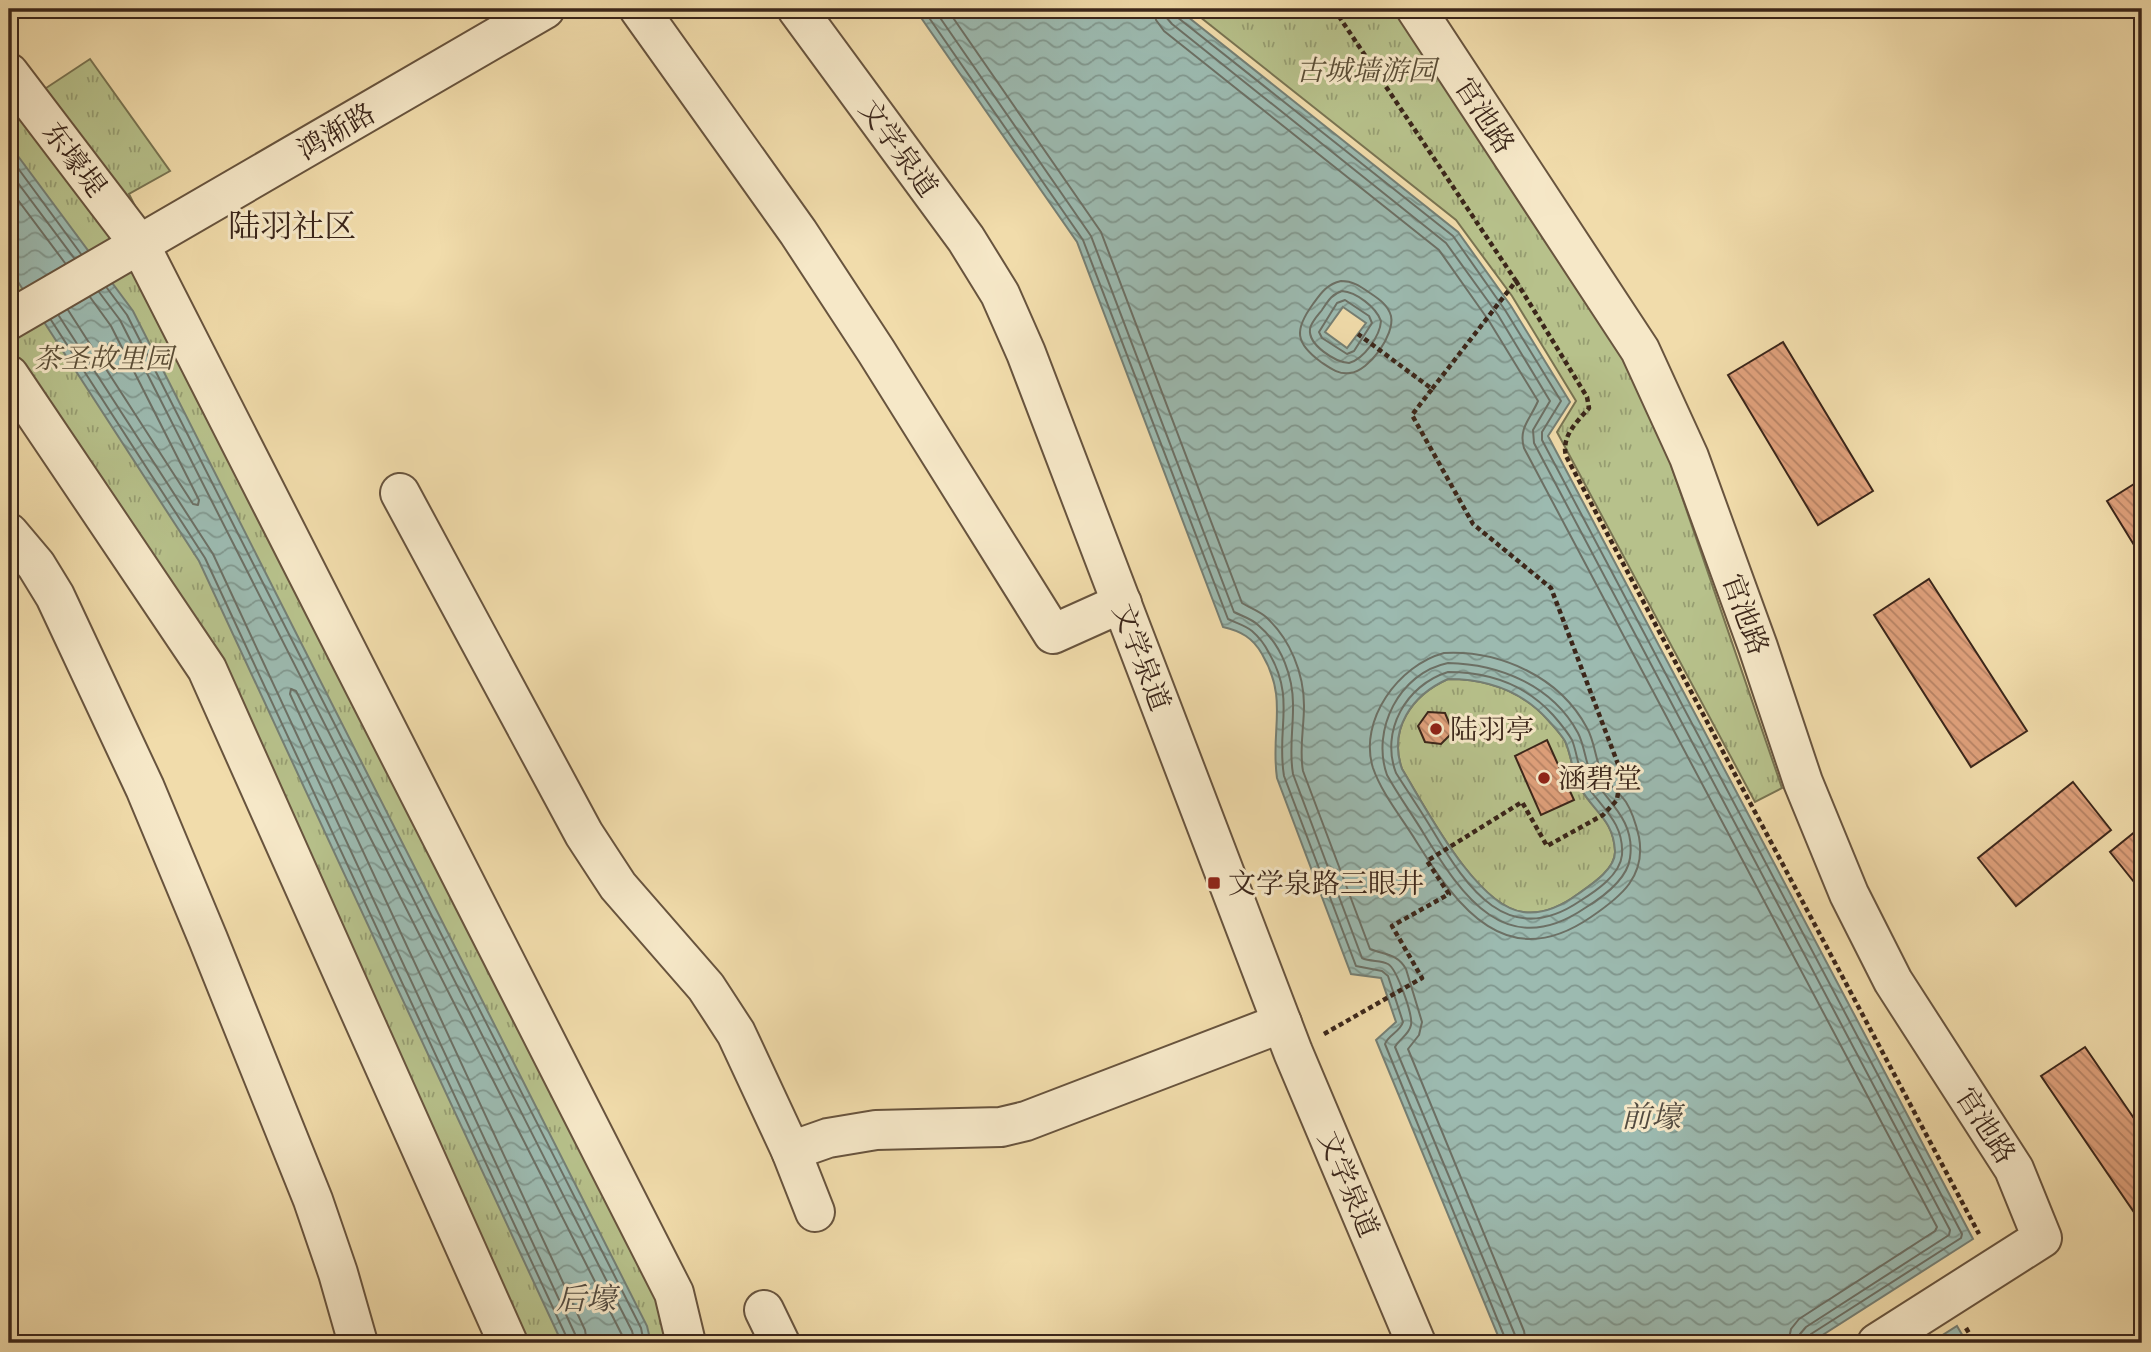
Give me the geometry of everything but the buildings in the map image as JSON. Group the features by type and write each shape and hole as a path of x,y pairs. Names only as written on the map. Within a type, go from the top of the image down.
{"street":[{"name":"鸿渐路","path":"9,320 545,9"},
{"path":"639,9 799,232 1052,634 1122,603"},
{"name":"文学泉道","path":"797,9 966,239 999,294 1026,353 1287,1037 1416,1343"},
{"name":"官池路","path":"1416,9 1640,350 1689,457 1758,647 1803,782 1849,894 1893,981 2014,1169 2042,1238 1997,1266"},
{"name":"东壕堤","path":"9,73 133,249 674,1293 686,1343"},
{"path":"9,375 207,668 508,1343"},
{"path":"400,493 584,834 618,886 706,987 736,1033 791,1151 815,1212"},
{"path":"9,533 36,565 55,596 145,788 313,1200 358,1343"},
{"path":"791,1151 828,1138 876,1130 1001,1127 1287,1037"},
{"path":"1877,1343 1997,1266"}],"path":[{"path":"1334,9 1516,281 1587,397 1589,408 1566,436 1566,456 1997,1266"},
{"path":"1287,1037 1422,978 1392,926 1449,894 1427,861 1522,802 1547,846 1603,815 1618,800 1621,772 1551,588 1473,524 1412,415 1516,281"},
{"path":"1358,334 1432,388"}],"green space":[{"name":"古城墙游园","path":"1190,9 1400,9 1638,369 1782,788 1755,802 1557,432 1576,401 1512,296 1456,220"},
{"name":"茶圣故里园","path":"90,59 170,171 129,194 694,1343 491,1343 189,662 9,387 9,63 34,96"},
{"path":"1448,679 1490,684 1515,694 1538,710 1565,741 1580,787 1611,831 1615,851 1607,870 1596,881 1559,905 1545,911 1523,912 1505,906 1488,893 1470,874 1438,830 1402,769 1398,740 1406,715 1424,694"}],"water":[{"name":"前壕","path":"915,9 1178,9 1458,232 1511,306 1570,402 1548,436 1973,1239 1810,1343 1501,1343 1376,1040 1396,1022 1381,978 1351,974 1277,778 1277,701 1270,671 1250,639 1223,627 1077,242","holes":["1343,307 1366,323 1347,348 1325,332","1448,679 1490,684 1515,694 1538,710 1565,741 1580,787 1611,831 1615,851 1607,870 1596,881 1559,905 1545,911 1523,912 1505,906 1488,893 1470,874 1438,830 1402,769 1398,740 1406,715 1424,694"]},
{"name":"后壕","path":"9,144 133,311 647,1326 651,1343 562,1343 199,561 9,268"},
{"path":"1957,1326 1967,1343 1930,1343"}],"place":[{"name":"陆羽亭","path":"1436,729"},
{"name":"涵碧堂","path":"1544,778"},
{"name":"文学泉路三眼井","path":"1214,883"}],"district":[{"name":"陆羽社区","path":"292,226"}]}
